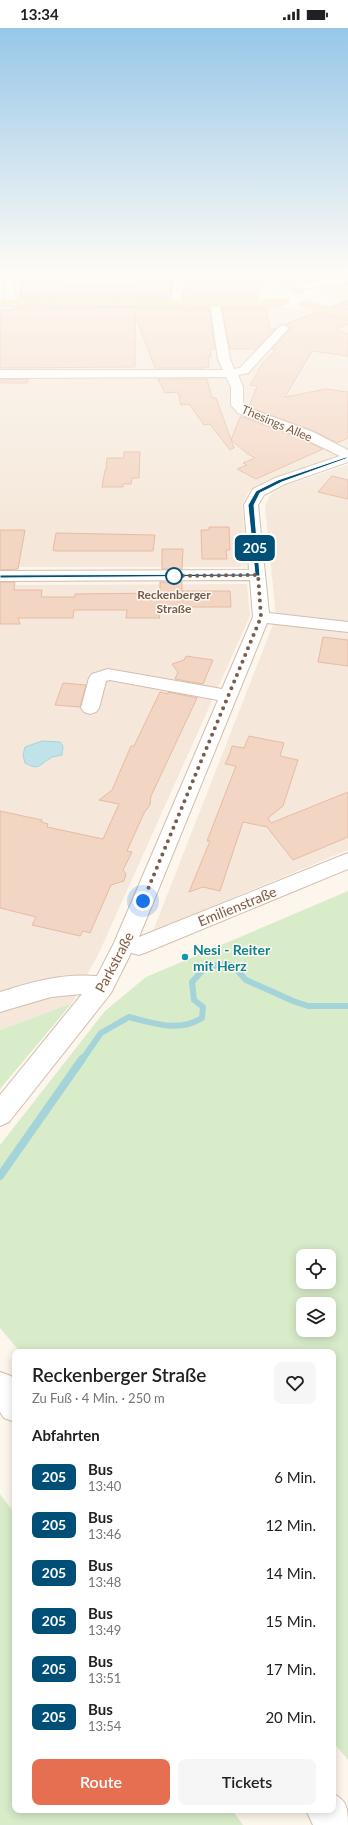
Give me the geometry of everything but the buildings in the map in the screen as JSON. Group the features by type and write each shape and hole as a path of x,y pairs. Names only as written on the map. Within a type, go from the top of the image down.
{"street":[{"name":"Thesings Allee","path":"224,355 237,387 235,401 242,410 308,435 348,456"},
{"path":"0,374 231,373 244,371 259,355"},
{"name":"Parkstraße","path":"0,1114 103,986 125,943 261,617 251,505 258,492 280,481 348,456"},
{"path":"0,576 258,575"},
{"path":"261,617 348,627"},
{"path":"90,708 98,678 108,674 228,696"},
{"name":"Emilienstraße","path":"125,943 139,946 348,861"},
{"path":"0,1002 26,993 62,985 85,984 103,986"},
{"path":"0,1387 12,1403"},
{"path":"327,1813 337,1825"}],"shaded area":[{"path":"21,355 348,355 348,452 272,478 249,491 242,505 247,564 239,567 0,567 0,372"},
{"path":"348,465 348,850 153,931 276,617 265,506 270,495 286,485"},
{"path":"247,584 250,616 99,953 72,1003 0,1030 0,585"}],"green space":[{"path":"348,891 348,1760 336,1746 336,1349 18,1349 0,1328 0,1145 105,1011 146,977"},
{"path":"72,1003 0,1089 0,1030"},
{"path":"0,1494 12,1510 12,1813 234,1813 243,1825 0,1825"}],"water":[{"path":"42,741 60,742 63,746 62,755 52,757 36,767 25,763 23,755 25,747"}],"waterway":[{"path":"82,1060 101,1033 129,1017 157,1024 175,1026 193,1023 202,1018 203,1007 194,1000 192,982 204,969 225,963 234,967 246,980 293,1001 308,1006 348,1006"},
{"path":"0,1176 82,1059"}],"bus line":[{"name":"205","path":"0,576 258,575 251,505 258,492 280,481 348,458"}],"place":[{"name":"Reckenberger Straße","path":"174,576"},
{"name":"Nesi - Reiter mit Herz","path":"185,957"}],"route":[{"path":"143,901 261,617 258,575 167,576 174,576"}]}
